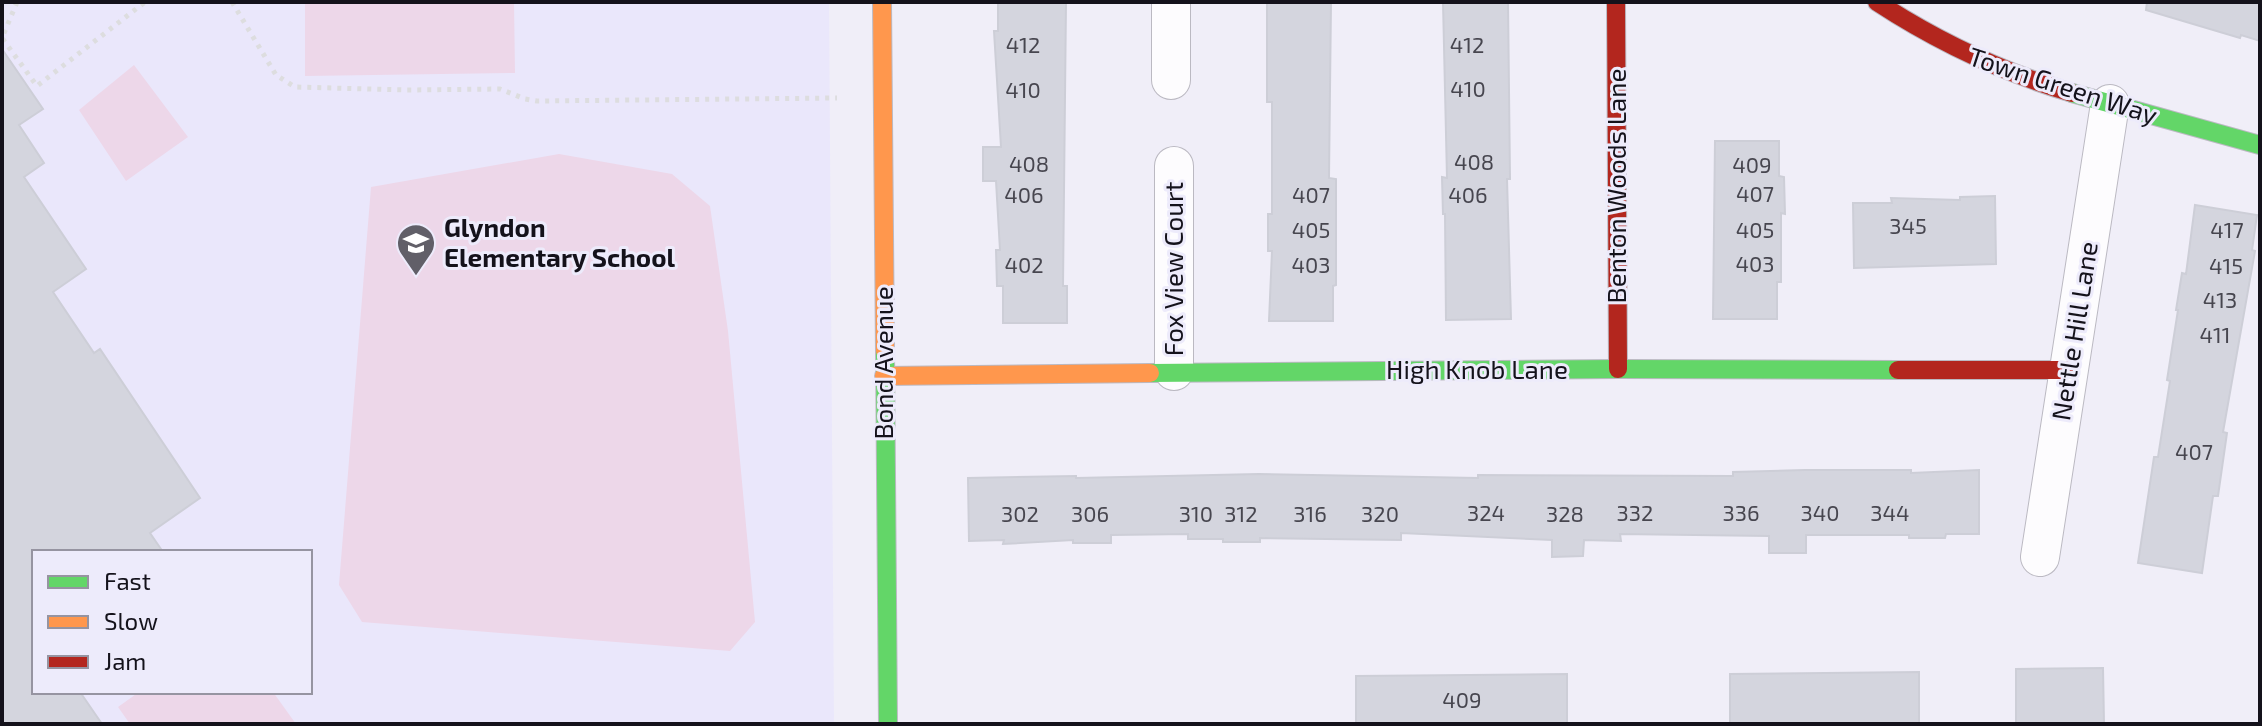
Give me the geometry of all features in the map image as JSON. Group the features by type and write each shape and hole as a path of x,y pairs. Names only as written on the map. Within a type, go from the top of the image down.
{"street":[{"name":"Bond Avenue","path":"882,2 888,724"},
{"path":"1171,2 1171,80"},
{"name":"Benton Woods Lane","path":"1616,2 1618,369"},
{"name":"Town Green Way","path":"1877,2 1932,39 1979,61 2110,104 2260,145"},
{"name":"Nettle Hill Lane","path":"2040,557 2110,104"},
{"name":"Fox View Court","path":"1174,166 1174,371"},
{"name":"High Knob Lane","path":"884,376 1174,371 2069,370"}],"path":[{"path":"17,2 2,38 37,86 145,2"},
{"path":"232,2 276,75 295,87 500,89 537,101 837,98"}],"shaded area":[{"name":"Glyndon Elementary School","path":"2,2 829,2 834,724 2,724"},
{"path":"305,2 514,2 515,73 305,76"},
{"path":"134,65 188,137 126,181 79,110"},
{"path":"559,154 672,174 710,206 728,331 755,622 730,651 362,622 339,585 371,187"},
{"path":"136,694 274,694 296,724 130,724 118,707"}],"building":[{"path":"998,2 1066,2 1063,286 1067,286 1067,323 1003,323 1003,286 997,286 996,250 1000,250 996,181 983,181 983,147 1001,147 994,31 998,31"},
{"path":"1267,2 1331,2 1329,178 1336,179 1333,321 1269,321 1272,251 1268,251 1268,214 1272,214 1272,102 1267,102"},
{"path":"1443,2 1508,2 1510,179 1507,179 1511,319 1446,320 1442,177 1447,178"},
{"path":"2147,2 2260,2 2260,41 2146,10"},
{"path":"2,49 43,109 19,125 44,163 24,177 86,269 53,292 94,353 100,349 200,498 150,533 162,550 32,550 32,694 81,694 102,724 2,724"},
{"path":"1715,141 1779,141 1779,176 1784,177 1785,214 1781,213 1781,282 1777,282 1777,319 1713,319"},
{"path":"1995,196 1996,264 1854,268 1853,203 1892,203 1891,198 1960,200 1960,197"},
{"path":"2195,205 2257,215 2252,250 2255,251 2223,432 2227,433 2218,496 2213,496 2202,573 2138,563 2154,457 2158,457 2170,381 2167,380 2176,310 2182,273 2186,274"},
{"path":"1911,470 1911,473 1979,470 1979,534 1946,534 1945,538 1806,535 1806,553 1769,553 1769,536 1620,534 1621,541 1584,540 1583,556 1552,557 1552,540 1401,533 1401,540 1260,538 1260,542 1223,542 1223,539 1188,539 1188,534 1111,535 1111,543 1073,543 1073,540 1003,544 1004,540 969,541 968,478 1259,474 1478,478 1478,475 1733,476 1733,472"},
{"path":"2103,668 2104,724 2016,724 2016,669"},
{"path":"1919,672 1919,724 1730,724 1730,674"},
{"path":"1567,674 1567,724 1356,724 1356,676"}],"traffic: fast":[{"path":"2072,93 2260,145"},
{"path":"885,351 888,724"},
{"path":"1150,373 1898,370"}],"traffic: slow":[{"path":"882,2 885,351"},
{"path":"884,376 1150,373"}],"traffic: jam":[{"path":"1616,2 1618,369"},
{"path":"1877,2 1971,55 2072,93"},
{"path":"1898,370 2069,370"}],"place":[{"name":"Glyndon Elementary School","path":"416,277"}]}
